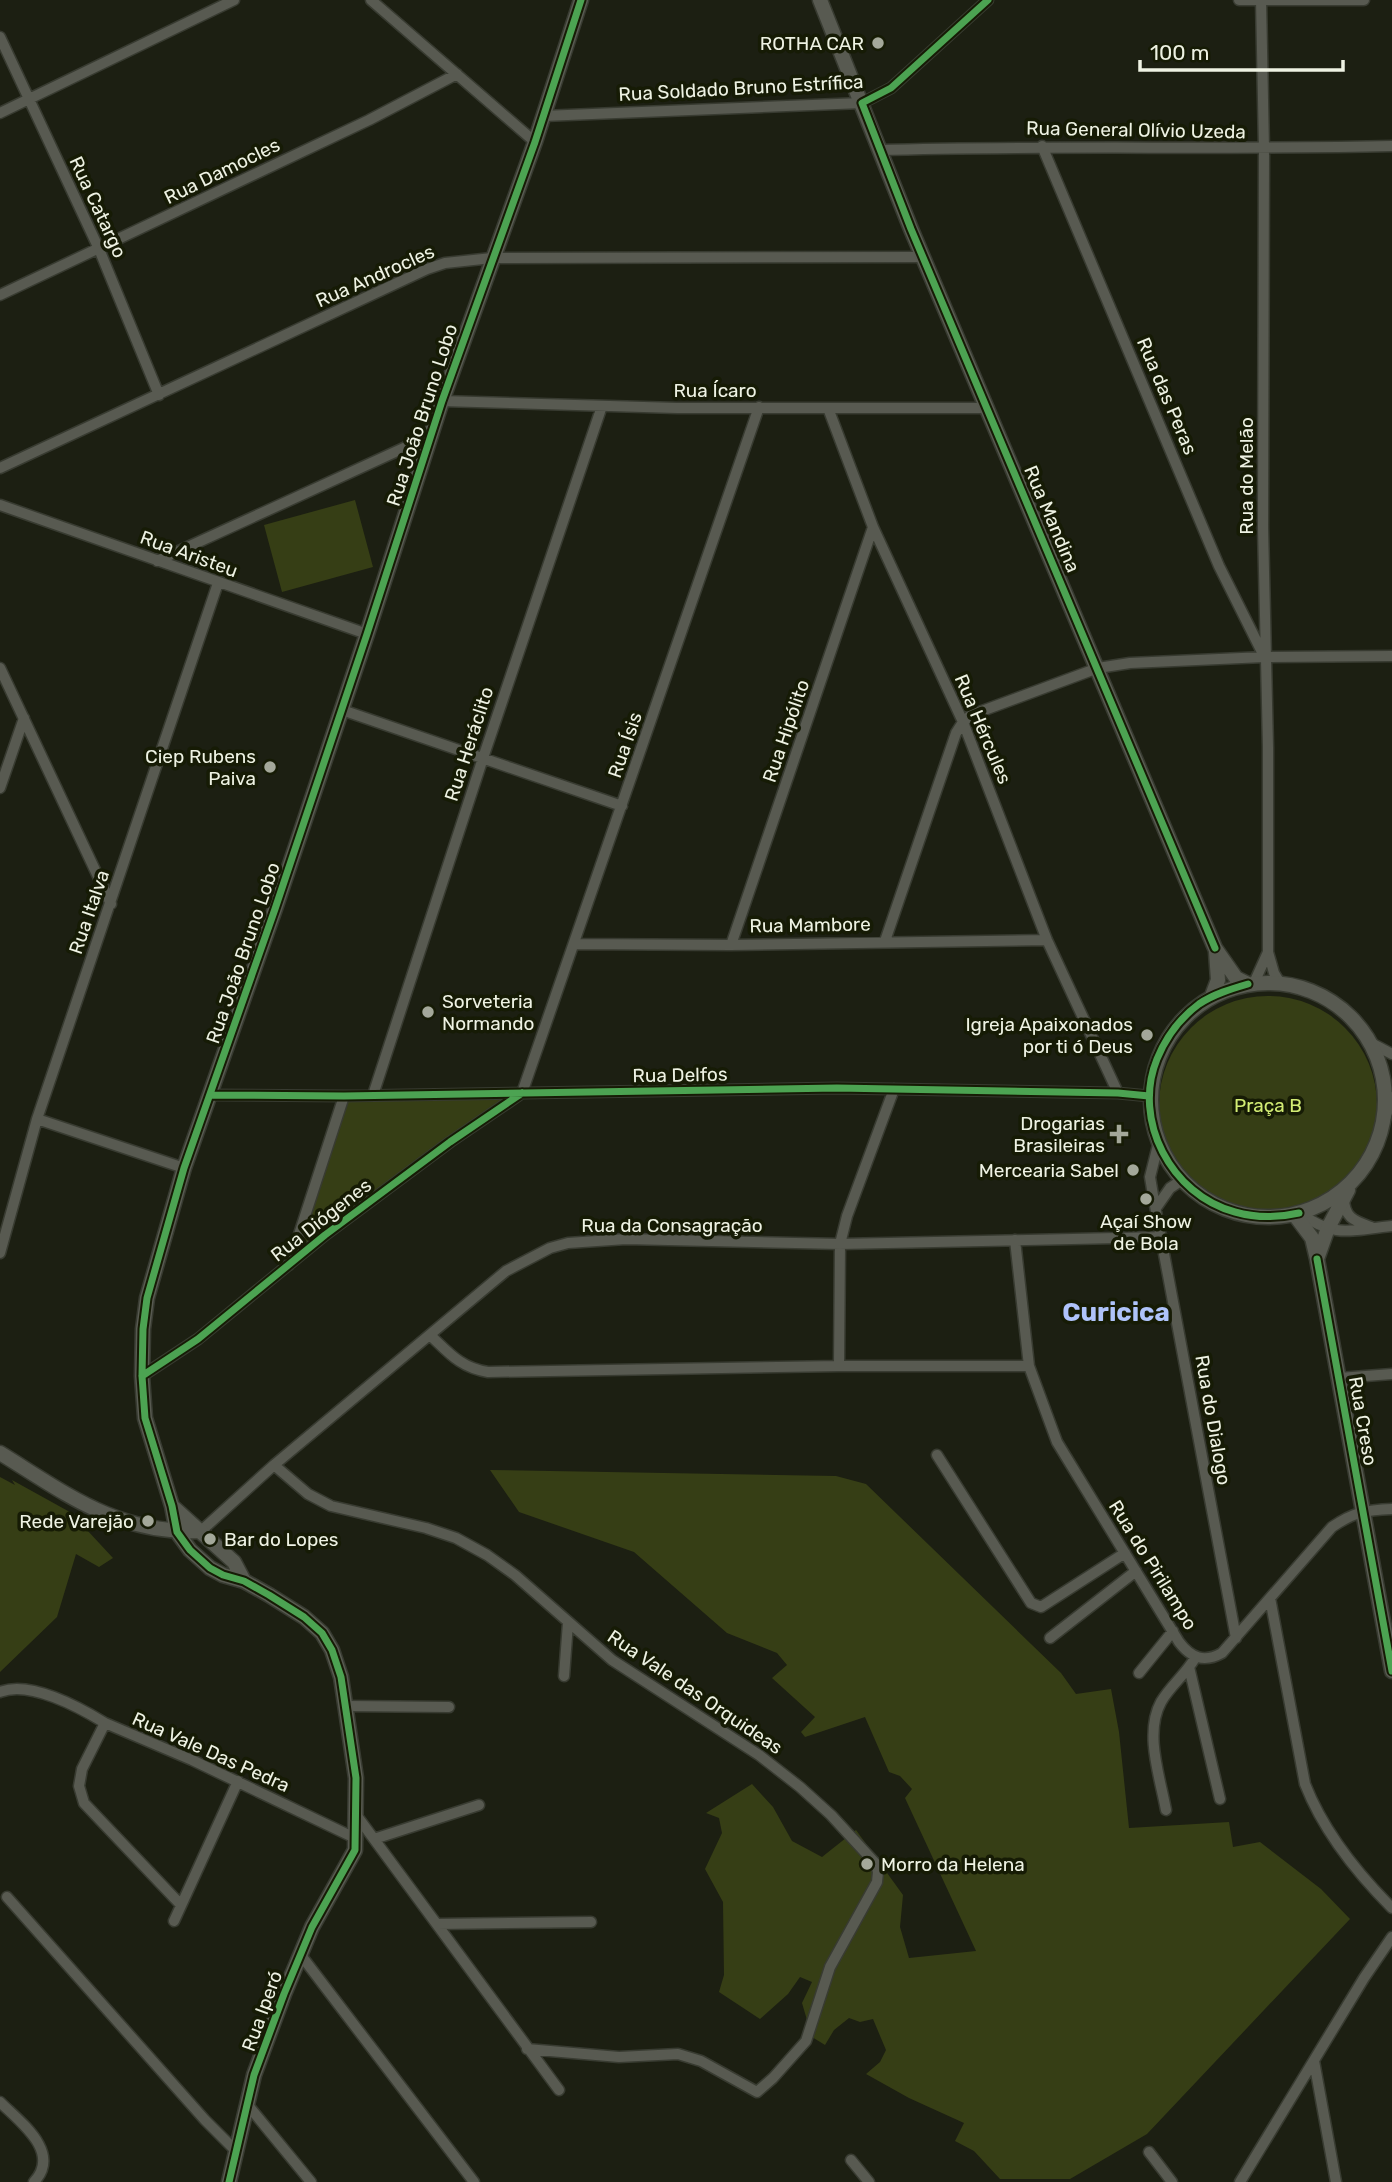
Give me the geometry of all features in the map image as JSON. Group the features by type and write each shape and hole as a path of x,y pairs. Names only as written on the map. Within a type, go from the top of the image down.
{"street":[{"path":"0,114 234,0"},
{"path":"371,0 535,142"},
{"name":"Rua João Bruno Lobo","path":"350,1861 357,1839 356,1778 341,1677 332,1650 322,1633 304,1617 244,1581 210,1568 190,1550 177,1531 145,1418 143,1329 147,1298 184,1168 342,710 430,436 535,142 581,0"},
{"name":"Rua Mandina","path":"820,0 923,257 1215,947 1236,978 1251,983"},
{"name":"Rua Soldado Bruno Estrífica","path":"543,116 862,103 891,88 988,0"},
{"path":"1238,0 1364,0"},
{"name":"Rua do Melão","path":"1262,0 1264,657 1268,747 1268,952 1280,983"},
{"name":"Rua Catargo","path":"0,37 99,249 159,395"},
{"name":"Rua Damocles","path":"0,295 369,120 457,74"},
{"name":"Rua General Olívio Uzeda","path":"879,150 1042,146 1264,149 1392,146"},
{"name":"Rua das Peras","path":"1042,146 1219,566 1264,657"},
{"name":"Rua Androcles","path":"0,468 426,269 445,263 492,258 923,257"},
{"name":"Rua Ícaro","path":"442,401 677,408 988,408"},
{"name":"Rua Heráclito","path":"373,1095 602,406"},
{"name":"Rua Ísis","path":"522,1093 759,407"},
{"name":"Rua Hércules","path":"828,408 873,527 963,722 1046,940 1102,1064 1118,1093"},
{"path":"158,561 430,436"},
{"name":"Rua Aristeu","path":"0,505 367,634"},
{"name":"Rua Hipólito","path":"731,945 873,527"},
{"name":"Rua Italva","path":"0,1253 37,1119 218,583"},
{"path":"885,941 956,733 971,715 1098,668 1130,663 1264,657 1392,656"},
{"path":"0,668 111,904"},
{"path":"342,710 622,806"},
{"path":"0,788 24,718"},
{"name":"Rua Mambore","path":"575,944 731,945 1046,940"},
{"name":"Rua Mandina","path":"1212,996 1218,980 1215,947"},
{"name":"Rua do Melão","path":"1251,983 1268,952"},
{"path":"1383,1125 1383,1074 1371,1043 1348,1013 1332,1002 1316,993 1280,983 1251,983 1212,996 1197,1005 1171,1031 1155,1064 1150,1096 1151,1121 1158,1145 1169,1164 1197,1194 1214,1205 1233,1212 1274,1217 1297,1214 1336,1196 1366,1166 1376,1146 1383,1125 1392,1097"},
{"path":"1371,1043 1392,1054"},
{"path":"1096,1093 1103,1075 1102,1064"},
{"path":"839,1366 840,1244 847,1216 894,1089"},
{"name":"Rua Delfos","path":"210,1096 894,1089 1118,1093 1150,1096"},
{"name":"Rua Diógenes","path":"142,1376 198,1339 289,1265 450,1142 522,1093"},
{"path":"289,1265 344,1096"},
{"path":"37,1119 184,1168"},
{"name":"Rua do Dialogo","path":"1158,1145 1150,1177 1236,1638"},
{"path":"1156,1208 1170,1188 1182,1180"},
{"path":"1317,1259 1328,1228 1351,1183"},
{"path":"1344,1198 1346,1214 1352,1220 1374,1228"},
{"path":"1297,1214 1313,1223 1342,1232 1392,1226"},
{"name":"Rua Creso","path":"1297,1214 1312,1238 1317,1259 1392,1671"},
{"name":"Rua da Consagração","path":"201,1531 274,1465 506,1271 550,1248 568,1243 626,1239 840,1244 1162,1237"},
{"name":"Rua do Pirilampo","path":"1015,1240 1029,1366 1057,1442 1192,1663 1222,1653 1332,1527 1364,1510 1392,1508"},
{"path":"430,1335 459,1362 472,1370 488,1372 839,1366 1029,1366"},
{"path":"1339,1378 1392,1374"},
{"path":"0,1453 96,1511 143,1526 201,1531"},
{"path":"937,1455 1031,1603 1036,1606 1041,1607 1125,1553"},
{"name":"Rua Vale das Orquideas","path":"274,1465 308,1494 331,1506 426,1528 456,1538 487,1555 515,1575 623,1668 759,1755 831,1815 876,1864 877,1882 830,1967 806,2041 773,2078 762,2095 701,2061 678,2054 619,2057 527,2049"},
{"name":"Rua João Bruno Lobo","path":"172,1506 234,1562 244,1581"},
{"path":"1050,1638 1136,1572"},
{"path":"1270,1598 1306,1784 1316,1811 1374,1890 1392,1908"},
{"path":"565,1676 568,1623"},
{"path":"1139,1673 1173,1631"},
{"path":"1192,1663 1220,1799"},
{"path":"1166,1810 1154,1744 1156,1713 1162,1700 1192,1663"},
{"path":"0,1692 10,1687 33,1689 91,1714 105,1723"},
{"path":"346,1706 449,1707"},
{"name":"Rua Vale Das Pedra","path":"181,1905 83,1803 79,1786 82,1769 105,1723 238,1781 357,1839"},
{"path":"174,1921 238,1781"},
{"path":"374,1839 479,1805"},
{"path":"357,1816 559,2090"},
{"name":"Rua Iperó","path":"229,2182 254,2075 312,1927 350,1861"},
{"path":"7,1897 205,2120 236,2151"},
{"path":"437,1924 592,1922"},
{"path":"1240,2182 1392,1937"},
{"path":"300,1954 474,2182"},
{"path":"1314,2061 1336,2182"},
{"path":"0,2102 41,2148 44,2159 41,2172 34,2182"},
{"path":"247,2104 311,2182"},
{"path":"1149,2151 1172,2182"},
{"path":"851,2160 869,2182"}],"green space":[{"path":"355,500 373,567 282,592 264,525"},
{"name":"Praça B","path":"1279,996 1300,1000 1320,1009 1337,1020 1353,1036 1373,1073 1377,1105 1369,1147 1359,1166 1337,1190 1300,1210 1257,1214 1236,1210 1216,1201 1199,1190 1183,1174 1163,1137 1159,1094 1163,1073 1172,1053 1183,1036 1199,1020 1236,1000"},
{"path":"522,1093 289,1265 344,1096"},
{"path":"490,1470 836,1476 866,1484 1061,1673 1076,1694 1111,1689 1119,1732 1129,1828 1229,1822 1233,1847 1260,1842 1321,1889 1350,1919 1147,2134 1070,2179 1000,2179 974,2151 955,2141 964,2123 909,2098 866,2074 880,2062 886,2050 873,2019 860,2022 849,2018 834,2030 825,2045 812,2037 802,2003 812,1982 800,1977 788,1994 760,2019 719,1992 724,1975 723,1902 705,1869 722,1833 719,1818 706,1813 752,1784 773,1807 792,1841 822,1857 856,1830 903,1895 900,1927 909,1958 976,1951 905,1798 912,1789 900,1776 889,1772 865,1717 805,1737 801,1732 815,1717 772,1678 787,1665 777,1653 727,1633 634,1552 519,1512"},
{"path":"0,1477 15,1485 12,1480 77,1516 73,1521 87,1530 113,1558 99,1567 76,1554 57,1617 0,1672"}],"cycle path":[{"path":"229,2182 254,2075 284,1994 312,1927 355,1850 356,1778 341,1677 332,1650 322,1633 304,1617 269,1595 244,1581 210,1568 190,1550 177,1532 172,1506 145,1418 142,1376 147,1298 184,1168 275,909 442,401 535,142 581,0"},
{"path":"988,0 891,88 862,103 911,229 1215,948"},
{"path":"1248,984 1199,1004 1169,1036 1157,1059 1151,1082 1150,1106 1154,1130 1163,1152 1176,1172 1192,1190 1212,1203 1251,1215 1299,1213"},
{"path":"210,1095 344,1096 837,1088 1118,1093 1149,1096"},
{"path":"142,1376 198,1339 325,1235 450,1142 522,1093"},
{"path":"1317,1259 1392,1671"}],"place":[{"name":"ROTHA CAR","path":"878,43"},
{"name":"Ciep Rubens Paiva","path":"270,767"},
{"name":"Sorveteria Normando","path":"428,1012"},
{"name":"Igreja Apaixonados por ti ó Deus","path":"1147,1035"},
{"name":"Drogarias Brasileiras","path":"1119,1134"},
{"name":"Mercearia Sabel","path":"1133,1170"},
{"name":"Açaí Show de Bola","path":"1146,1199"},
{"name":"Rede Varejão","path":"148,1521"},
{"name":"Bar do Lopes","path":"210,1539"},
{"name":"Morro da Helena","path":"867,1864"}],"district":[{"name":"Curicica","path":"1116,1312"}]}
